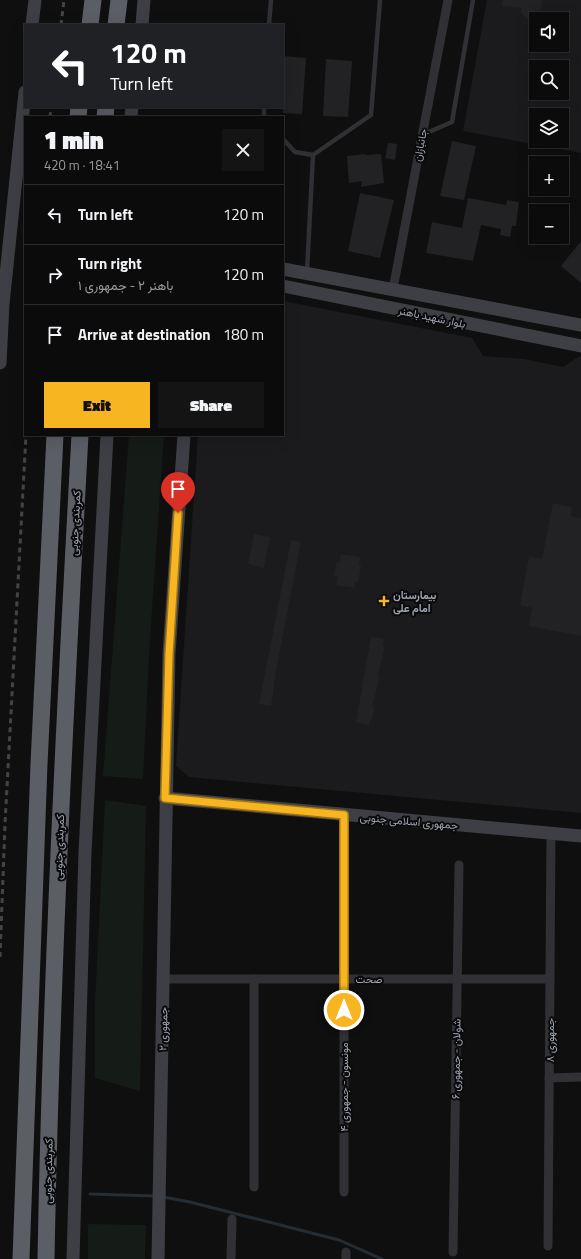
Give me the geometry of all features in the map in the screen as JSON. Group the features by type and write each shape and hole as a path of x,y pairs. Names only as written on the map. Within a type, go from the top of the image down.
{"highway":[{"path":"90,24 93,0"},
{"path":"116,24 119,0"},
{"name":"کمربندی جنوبی","path":"21,1259 39,764 55,436"},
{"name":"کمربندی جنوبی","path":"46,1259 48,1119 59,830 80,436"}],"main road":[{"path":"32,24 35,0"},
{"path":"142,24 144,0"},
{"path":"0,363 4,296 24,102"},
{"name":"بلوار شهید باهنر","path":"284,269 581,325"},
{"name":"بلوار شهید باهنر","path":"284,286 581,346"},
{"path":"73,1259 84,852 106,436"},
{"name":"جمهوری ۲","path":"158,1259 164,979 165,798 169,654 184,436"},
{"name":"جمهوری اسلامی جنوبی","path":"165,798 581,836"}],"street":[{"name":"جانبازان","path":"393,289 448,0"},
{"name":"مونسون - جمهوری ۴","path":"344,815 344,1192"},
{"name":"جمهوری ۸","path":"548,1246 551,834"},
{"name":"شولان - جمهوری ۶","path":"453,1252 459,865"},
{"name":"صحت","path":"164,979 550,979"},
{"path":"254,979 254,1187"},
{"path":"549,1078 581,1077"},
{"path":"231,1259 232,1219"}],"lane":[{"path":"270,24 271,0"},
{"path":"284,140 295,152 313,155 371,115 380,0"},
{"path":"422,135 452,122 473,0"},
{"path":"307,274 313,155"}],"shaded area":[{"path":"487,0 581,0 581,153 554,148 569,148 569,108 529,108 529,143 463,131"},
{"name":"بیمارستان امام علی","path":"284,301 472,338 483,356 524,359 563,367 578,357 581,357 581,813 189,777 176,766 198,436 284,436"},
{"path":"129,436 164,436 150,639 143,779 103,776"},
{"path":"105,800 146,806 140,1091 95,1078 95,1003"},
{"path":"88,1224 146,1225 145,1259 88,1259"}],"building":[{"path":"503,0 542,0 540,11 535,10 533,12 529,12 529,16 527,18 521,13 521,8 502,6"},
{"path":"284,56 306,58 302,114 283,113"},
{"path":"326,59 352,61 348,117 323,116"},
{"path":"452,141 476,146 464,200 440,196"},
{"path":"388,143 397,144 395,160 385,158"},
{"path":"381,154 384,183 361,187 362,181 349,183 347,156"},
{"path":"360,193 394,200 380,258 348,251"},
{"path":"468,198 506,205 507,200 519,202 516,226 512,226 510,237 500,235 501,229 481,225 473,261 426,253 432,222 462,228"},
{"path":"581,241 581,283 561,266"},
{"path":"553,503 572,507 570,516 581,518 581,636 529,626 532,608 520,605 529,556 542,559"},
{"path":"254,534 270,537 264,568 248,564"},
{"path":"291,540 301,542 277,665 271,706 259,704"},
{"path":"341,554 360,557 359,565 361,565 358,582 355,581 354,588 336,585 338,577 334,576 337,561 340,562"},
{"path":"371,637 384,639 383,645 385,646 378,676 380,676 372,707 374,708 372,721 370,720 369,725 356,722"}],"waterway":[{"path":"90,1194 155,1196"},
{"path":"163,1197 190,1202 339,1240 382,1259"}],"railway":[{"path":"61,24 64,0"},
{"path":"50,116 51,108"},
{"path":"0,957 5,824 26,436"}],"place":[{"name":"بیمارستان امام علی","path":"384,601"}],"route":[{"path":"178,513 169,654 165,798 344,815 344,1010"}]}
